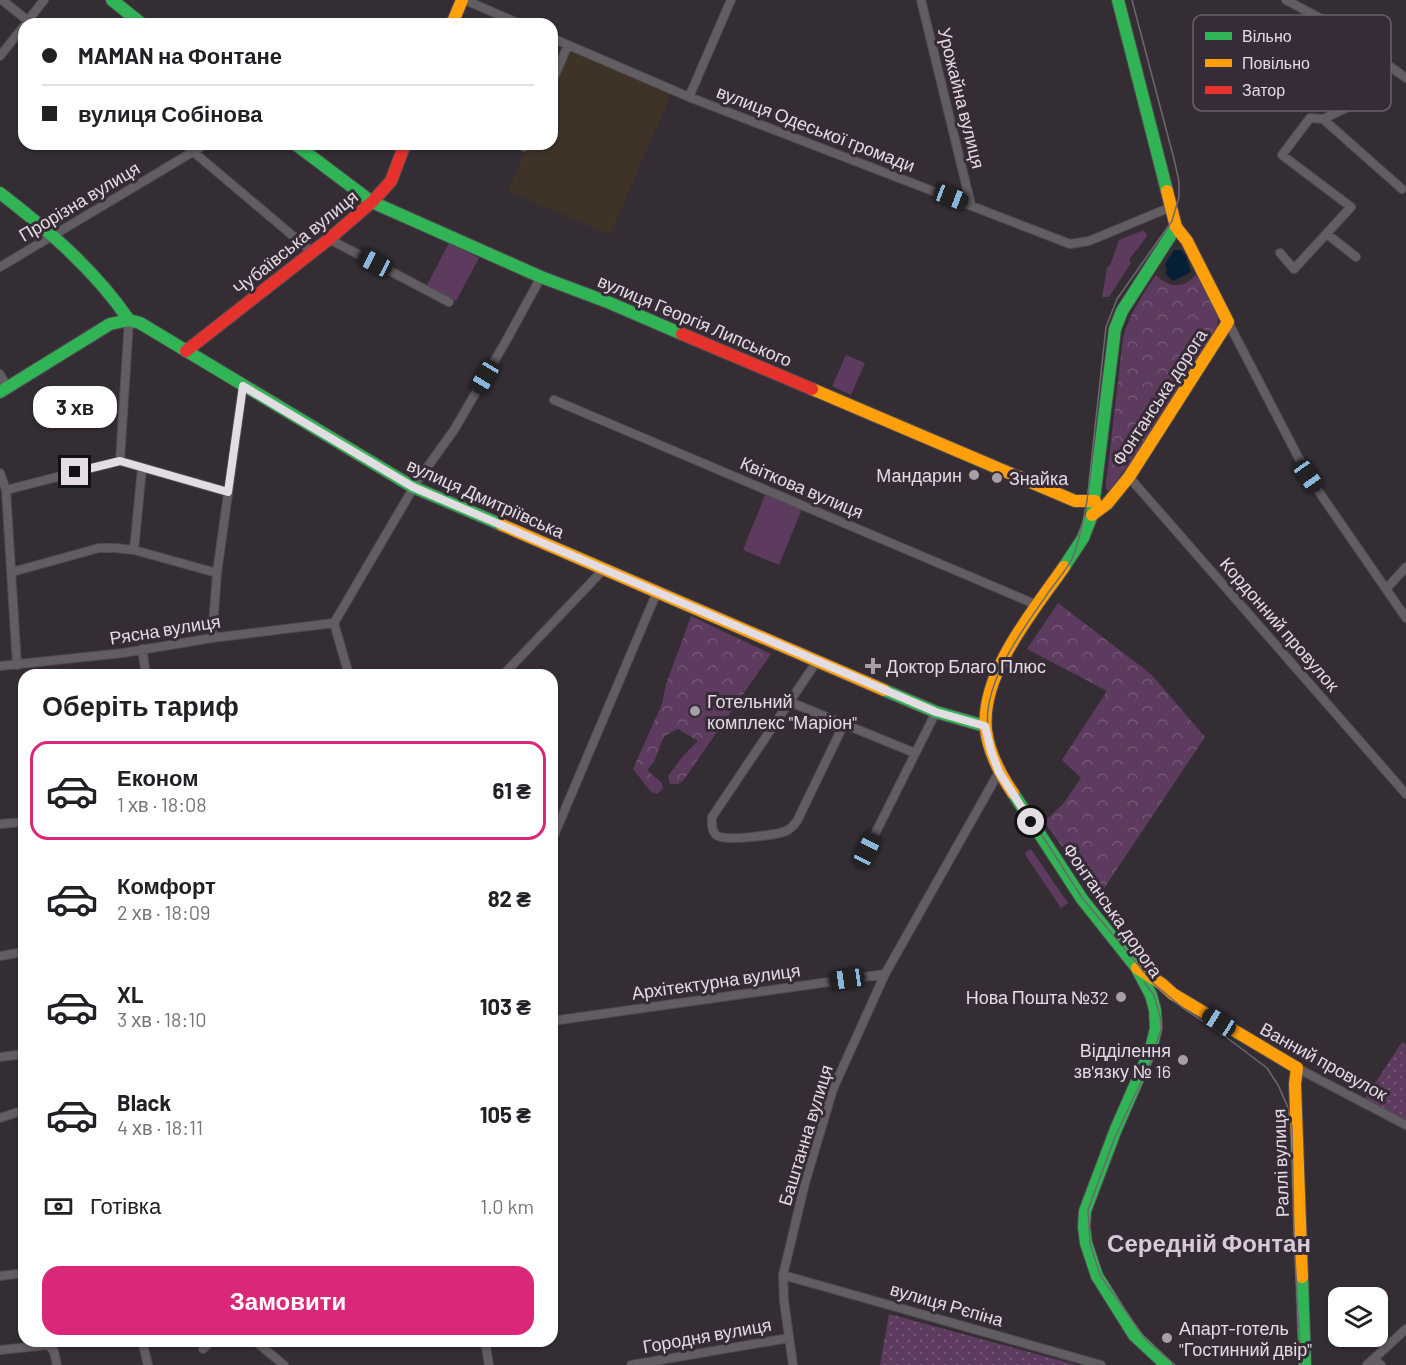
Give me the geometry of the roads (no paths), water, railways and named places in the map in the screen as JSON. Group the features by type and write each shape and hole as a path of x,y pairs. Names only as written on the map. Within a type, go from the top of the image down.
{"main road":[{"path":"112,0 134,18"},
{"path":"455,18 463,0"},
{"name":"Фонтанська дорога","path":"1100,499 1129,477 1228,322 1187,241 1176,226 1118,0"},
{"name":"вулиця Георгія Липського","path":"305,150 372,202 541,277 632,312 1075,501 1100,499"},
{"name":"Чубаївська вулиця","path":"186,351 329,239 372,202 391,181 403,150"},
{"path":"0,193 54,234 114,296 129,320 110,324 4,390"},
{"name":"Фонтанська дорога","path":"1166,1365 1155,1361 1134,1335 1097,1276 1086,1243 1084,1227 1085,1211 1116,1129 1151,1049 1156,1028 1154,1004 1136,967 1082,899 999,772 985,726 990,689 999,668 1037,605 1082,540 1100,499 1115,329 1122,311 1176,226"},
{"name":"вулиця Дмитріївська","path":"129,320 149,327 413,487 936,712 985,726"},
{"name":"Ванний провулок","path":"1136,967 1173,994 1296,1068"},
{"path":"1154,1004 1156,994 1160,992 1173,994"},
{"name":"Раллі вулиця","path":"1296,1068 1305,1365"}],"street":[{"path":"2,0 21,18"},
{"path":"31,18 44,0"},
{"path":"463,0 506,18"},
{"path":"689,97 731,0"},
{"name":"Урожайна вулиця","path":"921,0 971,205"},
{"path":"1286,0 1314,15"},
{"path":"0,56 18,35"},
{"name":"вулиця Одеської громади","path":"558,41 689,97 1070,244 1080,244 1171,207"},
{"path":"558,68 568,45"},
{"path":"1391,67 1406,78"},
{"path":"1280,253 1294,269 1351,207 1282,155 1310,118 1323,119 1340,111"},
{"path":"1323,119 1402,189"},
{"path":"192,150 312,252"},
{"name":"Прорізна вулиця","path":"0,267 197,150"},
{"path":"1327,234 1356,257"},
{"path":"329,239 449,302"},
{"path":"347,669 334,623 413,487 454,430 541,277"},
{"path":"120,461 129,320"},
{"path":"1228,322 1308,476 1406,618"},
{"path":"0,374 4,390"},
{"path":"212,638 217,573 243,386"},
{"name":"Квіткова вулиця","path":"554,400 1037,605"},
{"path":"6,490 120,461 228,492"},
{"path":"134,550 142,468"},
{"path":"0,473 6,490 17,664"},
{"name":"Кордонний провулок","path":"1129,477 1406,794"},
{"path":"12,572 99,548 134,550 217,573"},
{"path":"1387,588 1406,567"},
{"path":"509,669 604,570"},
{"path":"558,826 657,592"},
{"name":"Рясна вулиця","path":"0,666 334,623"},
{"path":"142,649 145,669"},
{"path":"817,661 712,817 712,829 716,835 723,839 782,832 791,828 797,821 844,724"},
{"path":"790,702 915,753"},
{"path":"867,850 936,712"},
{"name":"Баштанна вулиця","path":"793,1365 784,1301 783,1275 805,1183 833,1089 885,974 999,772"},
{"path":"0,824 18,822"},
{"path":"0,956 18,953"},
{"name":"Архітектурна вулиця","path":"558,1020 885,974"},
{"path":"0,1057 18,1055"},
{"name":"Ванний провулок","path":"1296,1068 1406,1125"},
{"path":"0,1118 18,1112"},
{"path":"0,1276 18,1274"},
{"name":"вулиця Рєпіна","path":"783,1275 1101,1365"},
{"path":"1370,1362 1406,1329"},
{"name":"Городня вулиця","path":"631,1365 789,1338"},
{"path":"0,1350 29,1347"},
{"path":"50,1347 57,1365"},
{"path":"143,1347 148,1365"},
{"path":"262,1347 284,1365"},
{"path":"486,1347 489,1365"},
{"path":"1370,1362 1381,1365"}],"water":[{"path":"1174,250 1181,250 1186,256 1191,272 1173,281 1165,273 1167,270 1165,264"}],"tram line":[{"path":"1132,0 1175,163 1179,197 1172,221 1117,299 1106,327 1087,501 1077,545 1069,564 1026,625 997,676 988,711 988,728 1001,772 1083,899 1154,984 1183,1008 1267,1068 1278,1085 1287,1105 1292,1127 1294,1239 1301,1365"},
{"path":"1144,982 1154,995 1161,1029 1149,1066 1115,1137 1088,1210 1090,1243 1100,1275 1146,1340 1175,1365"}],"place":[{"name":"Мандарин","path":"974,475"},
{"name":"Знайка","path":"997,478"},
{"name":"Доктор Благо Плюс","path":"873,666"},
{"name":"Готельний комплекс \"Маріон\"","path":"695,711"},
{"name":"Нова Пошта №32","path":"1121,997"},
{"name":"Відділення зв'язку № 16","path":"1183,1060"},
{"name":"Апарт-готель \"Гостинний двір\"","path":"1167,1338"}],"district":[{"name":"Середній Фонтан","path":"1209,1242"}]}
